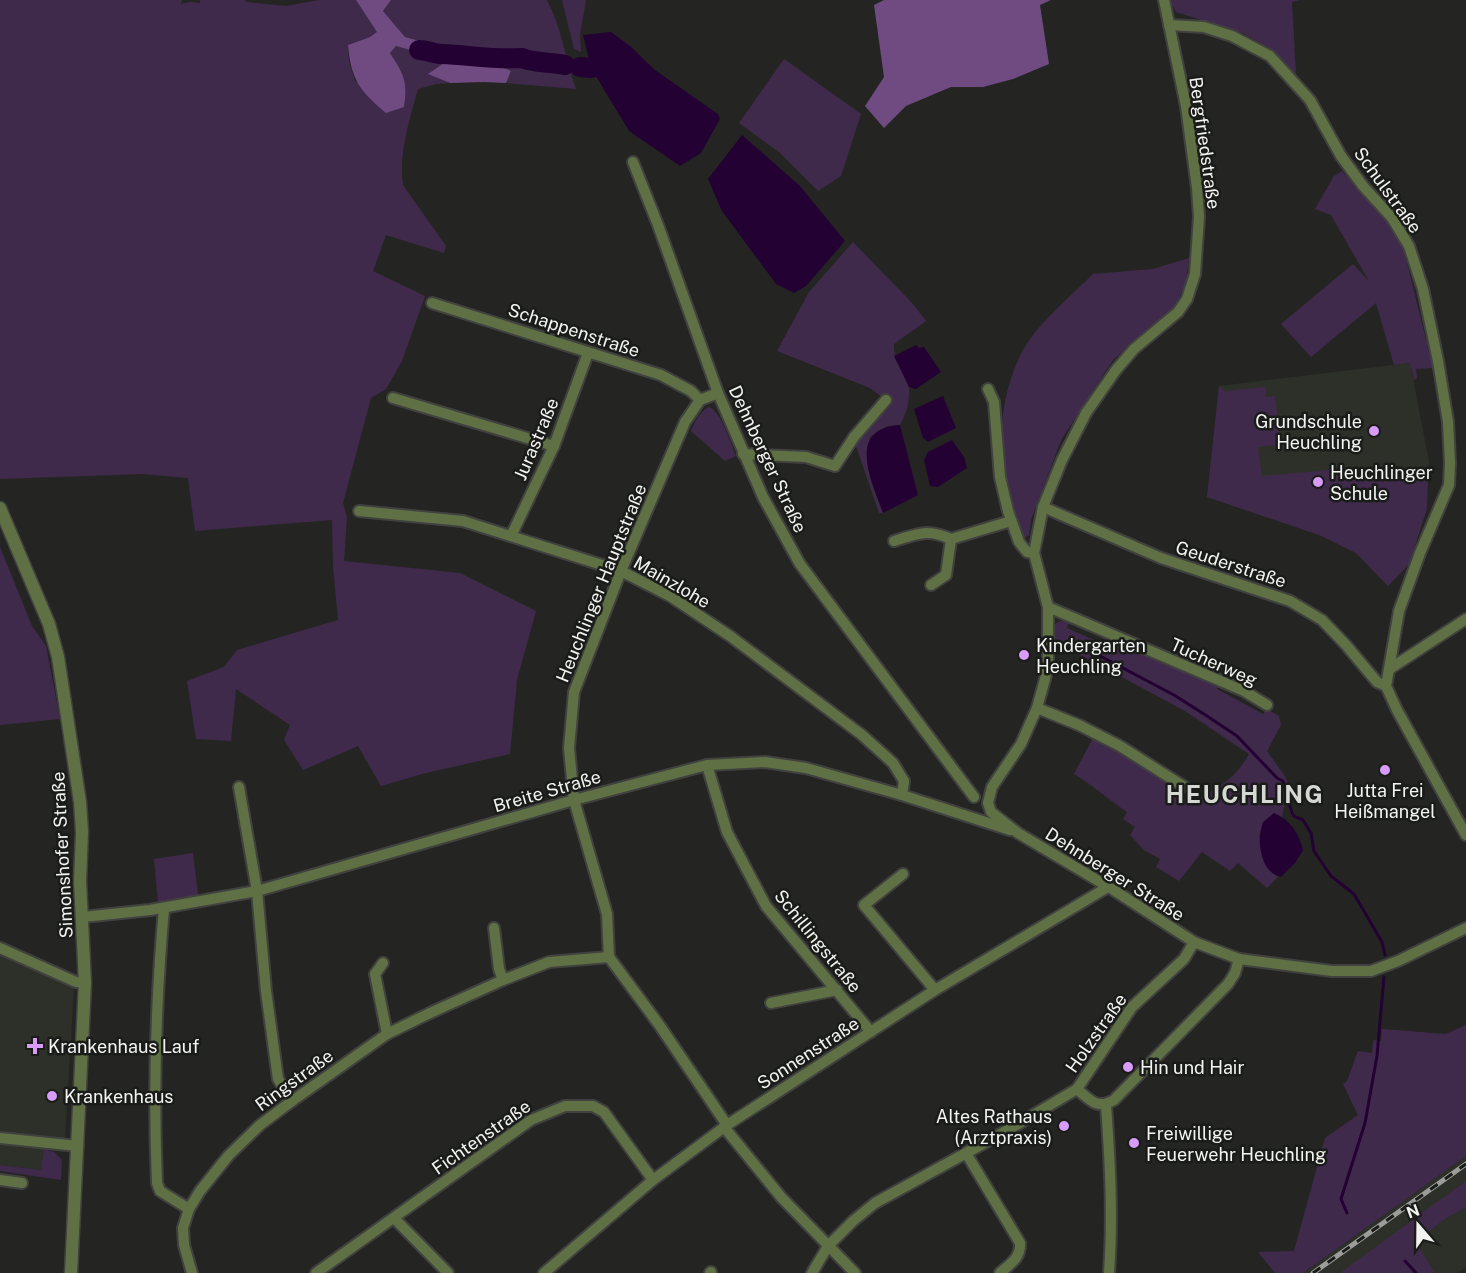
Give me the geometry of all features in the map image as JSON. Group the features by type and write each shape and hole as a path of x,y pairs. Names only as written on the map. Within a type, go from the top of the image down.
{"street":[{"name":"Bergfriedstraße","path":"989,795 1021,744 1037,708 1048,662 1048,607 1034,553 1043,507 1062,460 1086,413 1134,349 1178,312 1186,299 1195,274 1199,218 1197,188 1186,106 1164,0"},
{"name":"Schulstraße","path":"1169,25 1204,27 1233,36 1270,56 1310,100 1341,156 1363,186 1392,218 1409,246 1424,289 1448,422 1449,485 1420,553 1400,611 1386,686"},
{"name":"Dehnberger Straße","path":"633,162 718,393 763,497 800,564 974,797"},
{"name":"Schappenstraße","path":"432,303 661,375 691,391 700,400"},
{"name":"Jurastraße","path":"511,536 554,446 588,353"},
{"path":"988,388 994,402 1000,477 1011,521 1027,552 1034,553"},
{"path":"700,400 718,393"},
{"path":"393,398 554,446"},
{"name":"Heuchlinger Hauptstraße","path":"609,957 607,914 574,800 569,748 574,692 621,571 685,422 700,400"},
{"path":"743,454 806,457 835,466 854,437 886,400"},
{"name":"Geuderstraße","path":"1043,507 1161,558 1290,601 1322,620 1347,645 1377,682 1386,686"},
{"name":"Simonshofer Straße","path":"0,508 49,624 58,657 81,812 80,881 85,983 71,1273"},
{"name":"Mainzlohe","path":"359,512 464,521 621,571 670,596 730,636 862,735 893,763 904,781 902,795"},
{"path":"894,541 925,532 937,532 951,539 1011,521"},
{"path":"931,585 946,575 951,539"},
{"name":"Tucherweg","path":"1048,607 1244,692 1266,705"},
{"path":"1391,668 1466,619"},
{"path":"1386,686 1466,835"},
{"path":"1037,708 1079,725 1120,746 1191,791"},
{"name":"Breite Straße","path":"83,918 164,908 257,891 574,800 707,765 765,762 806,768 902,795 1018,833"},
{"name":"Schillingstraße","path":"707,765 728,832 766,906 871,1032"},
{"path":"239,787 257,891 266,991 279,1079 292,1101"},
{"path":"965,816 974,797 989,795 988,802 991,812 1018,833"},
{"name":"Dehnberger Straße","path":"1018,833 1194,942 1239,959 1332,971 1371,971 1398,961 1466,928"},
{"path":"903,874 864,905 935,990"},
{"name":"Sonnenstraße","path":"544,1273 653,1180 725,1126 935,990 1108,887"},
{"path":"164,908 159,968 155,1083 158,1183 160,1191 189,1209"},
{"path":"494,928 499,969 503,980"},
{"name":"Holzstraße","path":"812,1273 828,1246 874,1203 1077,1089 1132,1007 1184,959 1194,942"},
{"path":"0,948 76,982 85,983"},
{"path":"609,957 660,1026 725,1126 775,1190 855,1273"},
{"name":"Ringstraße","path":"192,1273 183,1233 189,1209 200,1191 229,1155 260,1125 387,1034 503,980 549,962 609,957"},
{"path":"1077,1089 1095,1103 1106,1105 1114,1100 1228,984 1239,959"},
{"path":"382,963 375,974 387,1034"},
{"path":"771,1003 837,990"},
{"path":"1106,1105 1110,1152 1109,1273"},
{"name":"Fichtenstraße","path":"316,1273 510,1134 547,1112 565,1106 593,1106 604,1112 653,1180"},
{"path":"0,1138 78,1146"},
{"path":"966,1152 1020,1243 1019,1254 1000,1273"},
{"path":"0,1180 22,1183"},
{"path":"394,1218 448,1273"}],"shaded area":[{"path":"0,0 182,0 181,4 200,3 200,0 245,0 246,2 286,6 319,0 356,0 378,32 348,45 349,62 355,81 404,107 404,78 390,53 396,46 438,58 444,63 429,74 450,83 418,89 406,137 402,173 403,185 446,246 444,253 386,235 373,271 425,296 402,361 386,389 371,398 343,503 347,517 344,561 460,573 536,611 517,680 510,754 381,786 358,746 303,770 284,740 290,725 236,689 231,741 196,739 187,681 224,667 237,650 338,620 332,520 195,531 188,478 143,474 0,479"},
{"path":"356,0 391,0 383,11 405,37 442,47 482,50 481,59 511,71 506,83 450,83 428,74 444,63 438,58 396,46 390,53 404,78 404,107 386,113 363,91 354,76 348,45 377,32"},
{"path":"391,0 547,0 576,89 506,83 511,71 481,59 482,50 442,47 405,37 383,11"},
{"path":"562,0 586,0 580,35 581,52 574,49"},
{"path":"884,0 1051,0 1040,5 1049,64 1013,79 983,87 951,87 906,106 884,128 865,106 884,77 874,5"},
{"path":"1169,0 1300,0 1292,2 1296,75 1269,48 1243,33 1176,12"},
{"path":"611,32 630,46 655,70 718,114 720,119 701,153 680,166 629,131 591,68 583,35"},
{"path":"784,59 861,114 841,176 818,191 779,152 739,123"},
{"path":"742,135 800,186 845,241 806,286 794,293 776,284 722,211 708,179"},
{"path":"1342,171 1386,220 1404,251 1433,368 1416,369 1417,378 1414,380 1410,363 1394,365 1376,303 1311,357 1281,324 1353,264 1369,281 1331,215 1315,209 1334,176"},
{"path":"853,242 912,303 926,321 894,344 898,363 909,388 908,403 902,421 900,425 887,426 870,437 868,468 883,513 879,513 855,443 890,403 870,388 777,351 809,292"},
{"path":"1189,258 1186,283 1175,306 1113,360 1061,440 1031,520 1029,535 1023,539 1007,495 1001,442 1008,389 1013,372 1027,344 1053,312 1093,274 1153,269"},
{"path":"916,345 919,348 924,347 941,372 916,389 909,387 894,356"},
{"name":"Heuchlinger Schule","path":"1410,363 1429,462 1427,508 1409,564 1388,586 1356,553 1322,536 1207,497 1219,386"},
{"path":"1219,386 1225,391 1265,387 1266,397 1275,396 1281,445 1258,447 1262,476 1340,469 1359,476 1428,468 1427,508 1409,564 1388,586 1356,553 1322,536 1207,497"},
{"path":"943,396 956,428 928,442 923,438 914,409"},
{"path":"709,407 718,415 736,456 725,461 691,431 700,414"},
{"path":"900,425 918,495 883,513 869,472 868,446 873,436 883,429"},
{"path":"952,440 964,457 967,468 938,487 930,486 924,460 928,452"},
{"path":"0,547 32,626 46,646 60,719 0,725"},
{"path":"1060,621 1069,622 1067,628 1103,644 1106,637 1218,687 1217,689 1263,714 1267,709 1279,716 1281,725 1267,751 1285,777 1289,793 1282,817 1274,813 1261,829 1259,842 1263,855 1269,868 1278,877 1267,888 1238,863 1230,871 1202,852 1179,881 1156,867 1160,859 1144,850 1130,835 1135,827 1123,819 1127,812 1074,774 1094,736 1133,758 1192,803 1217,788 1238,771 1249,754 1185,711 1064,646 1062,653 1054,652 1055,624"},
{"path":"1274,813 1285,819 1293,828 1303,850 1295,863 1281,877 1268,869 1260,846 1263,822"},
{"path":"193,853 198,895 158,902 154,859"},
{"name":"Krankenhaus Lauf","path":"0,952 74,986 65,1139 46,1138 41,1170 0,1165"},
{"path":"1466,1025 1466,1156 1303,1273 1275,1273 1258,1252 1294,1251 1325,1138 1358,1115 1343,1084 1347,1081 1358,1051 1372,1053 1373,1040 1381,1041 1382,1029 1446,1034"},
{"path":"44,1149 54,1152 62,1160 61,1180 0,1171 0,1165 41,1170"},
{"path":"1466,1156 1466,1181 1357,1262 1340,1273 1303,1273"},
{"path":"1466,1181 1466,1207 1442,1221 1416,1242 1435,1273 1340,1273"},
{"path":"1466,1207 1466,1270 1465,1268 1457,1273 1435,1273 1415,1242 1442,1221"}],"waterway":[{"path":"419,50 439,54 522,58 565,65"},
{"path":"580,67 591,68"},
{"path":"1085,648 1174,695 1237,736 1277,778 1283,781 1293,814 1303,820 1311,833 1314,851 1331,876 1354,894 1382,942 1385,955"},
{"path":"1347,1213 1341,1199 1365,1123 1377,1056 1384,977"},
{"path":"1405,1261 1416,1273"}],"railway":[{"path":"1313,1273 1466,1164"}],"place":[{"name":"Grundschule Heuchling","path":"1374,431"},
{"name":"Heuchlinger Schule","path":"1318,482"},
{"name":"Kindergarten Heuchling","path":"1024,655"},
{"name":"Jutta Frei Heißmangel","path":"1385,770"},
{"name":"Krankenhaus Lauf","path":"35,1046"},
{"name":"Hin und Hair","path":"1128,1067"},
{"name":"Krankenhaus","path":"52,1096"},
{"name":"Altes Rathaus (Arztpraxis)","path":"1064,1126"},
{"name":"Freiwillige Feuerwehr Heuchling","path":"1134,1143"}],"district":[{"name":"HEUCHLING","path":"1245,794"}]}
